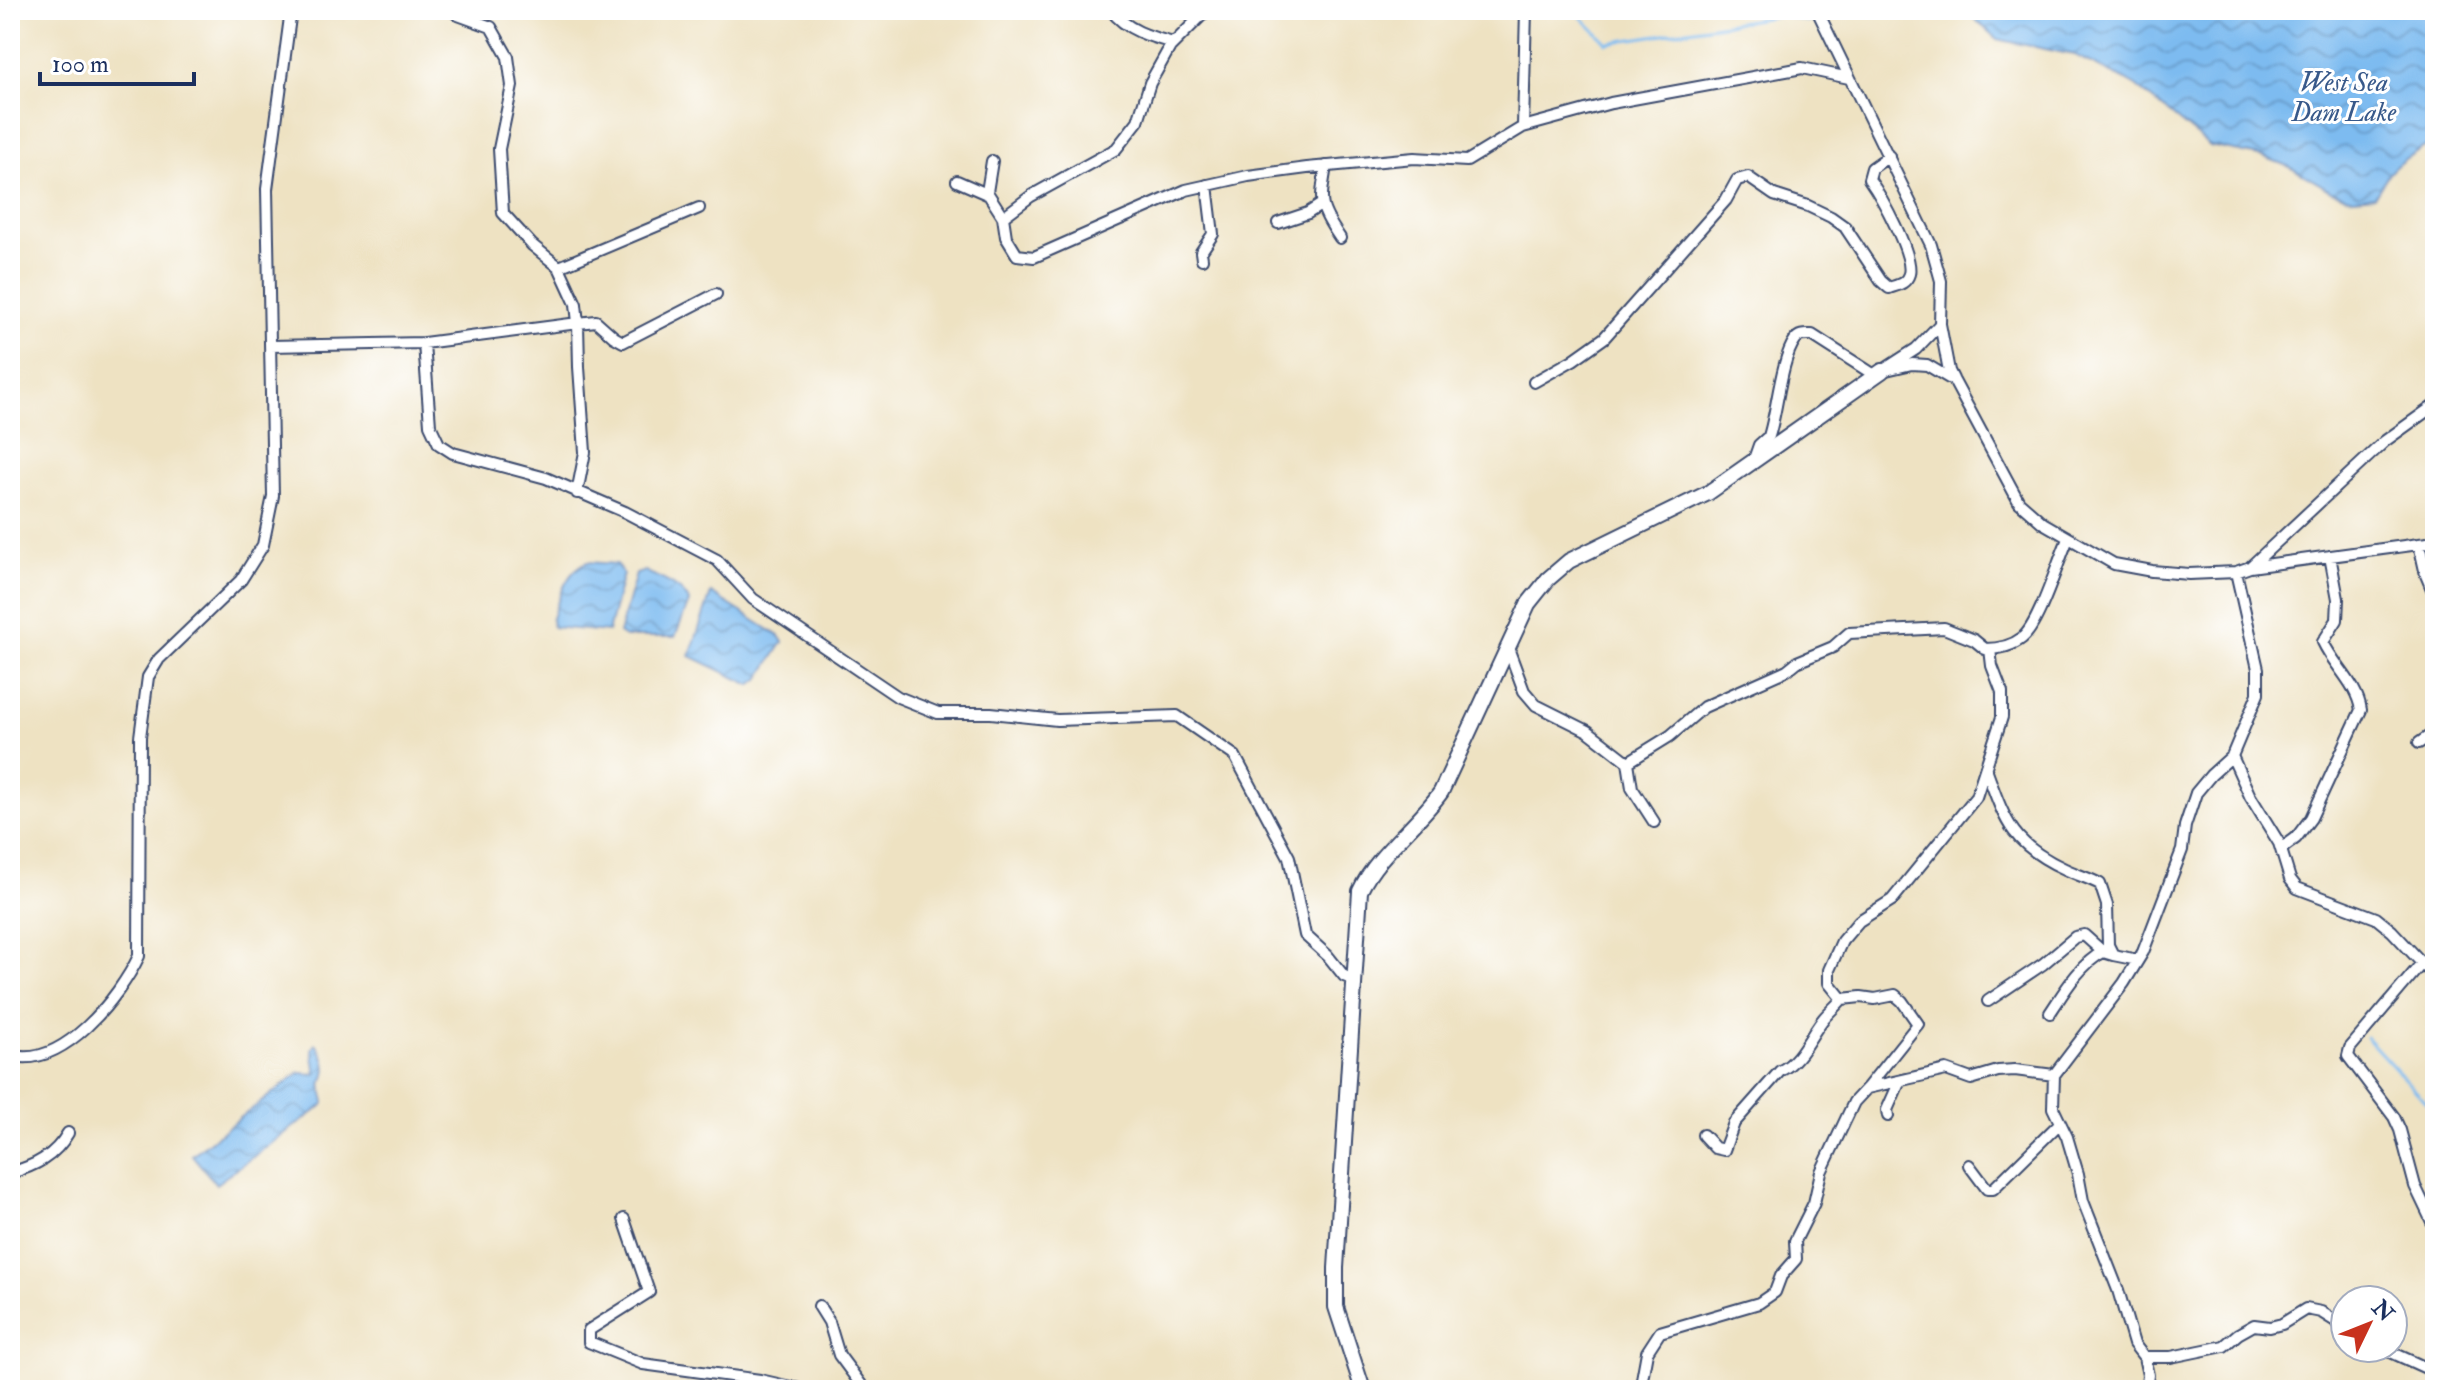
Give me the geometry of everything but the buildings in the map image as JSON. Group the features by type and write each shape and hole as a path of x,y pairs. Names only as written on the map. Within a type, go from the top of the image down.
{"main road":[{"path":"1363,1390 1336,1307 1336,1268 1360,891 1368,874 1426,813 1441,792 1528,604 1548,579 1569,561 1708,493 1879,373"}],"street":[{"path":"10,1055 52,1052 68,1041 119,992 139,956 140,737 148,677 159,659 241,580 263,545 273,496 267,189 291,10"},
{"path":"452,10 491,27 508,57 512,86 499,149 503,213 532,245 559,267 576,304 585,452 577,493"},
{"path":"1111,10 1119,21 1149,36 1174,43"},
{"path":"1003,217 1031,196 1116,149 1138,121 1150,83 1174,43 1207,10"},
{"path":"1523,127 1526,10"},
{"path":"1817,10 1931,245 1941,281 1940,324 1949,371 2019,502 2043,523 2114,564 2189,574 2236,572 2250,567 2435,542"},
{"path":"992,161 987,192 1003,217 1006,237 1017,255 1034,257 1186,190 1207,185 1248,176 1326,166 1414,158 1467,161 1523,127 1611,103 1802,68 1849,78"},
{"path":"1534,382 1604,338 1726,200 1737,180 1748,177 1774,195 1831,217 1845,227 1881,281 1889,288 1902,284 1908,276 1909,264 1891,215 1869,179 1872,168 1889,156"},
{"path":"1326,166 1320,200 1328,221 1340,238"},
{"path":"957,181 989,195"},
{"path":"1202,259 1201,252 1213,234 1207,185"},
{"path":"1278,223 1308,213 1322,204"},
{"path":"559,267 699,208"},
{"path":"270,346 424,343 596,321 623,342 716,294"},
{"path":"1879,373 1916,349 1940,324"},
{"path":"1753,463 1759,445 1769,436 1788,354 1796,338 1802,335 1812,335 1879,373 1912,364 1927,365 1954,381"},
{"path":"424,343 430,425 439,444 453,453 546,478 625,512 717,560 753,599 898,697 938,713 991,713 1057,720 1177,716 1235,756 1289,857 1305,935 1344,976 1354,980"},
{"path":"2250,567 2385,441 2435,405"},
{"path":"1628,762 1670,736 1704,707 1833,647 1849,633 1944,628 1974,640 1985,649 2014,643 2024,637 2034,623 2068,539"},
{"path":"2419,544 2426,575 2435,596"},
{"path":"2281,849 2296,838 2311,818 2361,710 2359,695 2330,657 2323,642 2337,620 2337,588 2330,556"},
{"path":"2146,1390 2148,1375 2144,1357 2134,1344 2053,1108 2054,1075 2138,960 2162,907 2182,850 2185,826 2196,793 2232,756 2258,694 2258,669 2236,572"},
{"path":"1508,648 1524,691 1536,705 1588,731 1628,762 1632,788 1654,822"},
{"path":"1842,999 1829,983 1829,970 1842,941 1859,921 1892,900 1969,808 1986,769 2002,717 2002,692 1992,666 1990,649"},
{"path":"2419,743 2435,732"},
{"path":"2232,756 2250,796 2281,849 2290,879 2297,888 2376,918 2435,977"},
{"path":"1986,769 2005,820 2024,845 2064,869 2100,884 2107,905 2108,954"},
{"path":"1988,1001 2043,964 2075,937 2084,935 2108,954"},
{"path":"2050,1013 2094,957 2108,954 2138,960"},
{"path":"2422,963 2350,1048 2348,1056 2394,1117 2415,1186 2435,1228"},
{"path":"1640,1390 1647,1352 1660,1332 1759,1303 1775,1292 1781,1276 1796,1259 1795,1241 1814,1203 1821,1172 1854,1102 1918,1024 1895,995 1875,999 1842,999 1822,1020 1809,1042 1789,1065 1780,1071 1734,1123 1724,1150 1715,1148 1703,1135"},
{"path":"1867,1088 1946,1070 1971,1079 1998,1071 2015,1070 2054,1075"},
{"path":"1888,1116 1887,1110 1899,1083"},
{"path":"1969,1165 1987,1189 1993,1189 2060,1123"},
{"path":"10,1173 49,1157 61,1146 68,1133"},
{"path":"624,1219 649,1292 589,1330 589,1342 643,1364 804,1390"},
{"path":"819,1306 829,1322 839,1355 865,1390"},
{"path":"2144,1357 2171,1357 2224,1346 2254,1325 2270,1327 2282,1324 2306,1309 2329,1317"},
{"path":"2409,1360 2435,1372"}],"water":[{"name":"West Sea Dam Lake","path":"1965,10 2435,10 2435,143 2401,162 2389,173 2374,196 2353,198 2332,191 2290,167 2264,157 2210,146 2136,86 2120,77 2074,55 1997,39"},
{"path":"587,562 616,564 623,574 608,632 553,627 551,621 564,587 573,572"},
{"path":"645,571 676,587 689,602 675,637 625,637 619,633 636,574"},
{"path":"711,593 779,636 783,642 759,679 751,685 690,656"},
{"path":"316,1044 326,1064 321,1084 325,1102 216,1184 192,1155 299,1073 316,1074 312,1049"}],"waterway":[{"path":"1574,10 1607,43 1783,15 1806,21 1815,19"},
{"path":"1826,15 1844,10"},
{"path":"2366,1037 2435,1112"}]}
